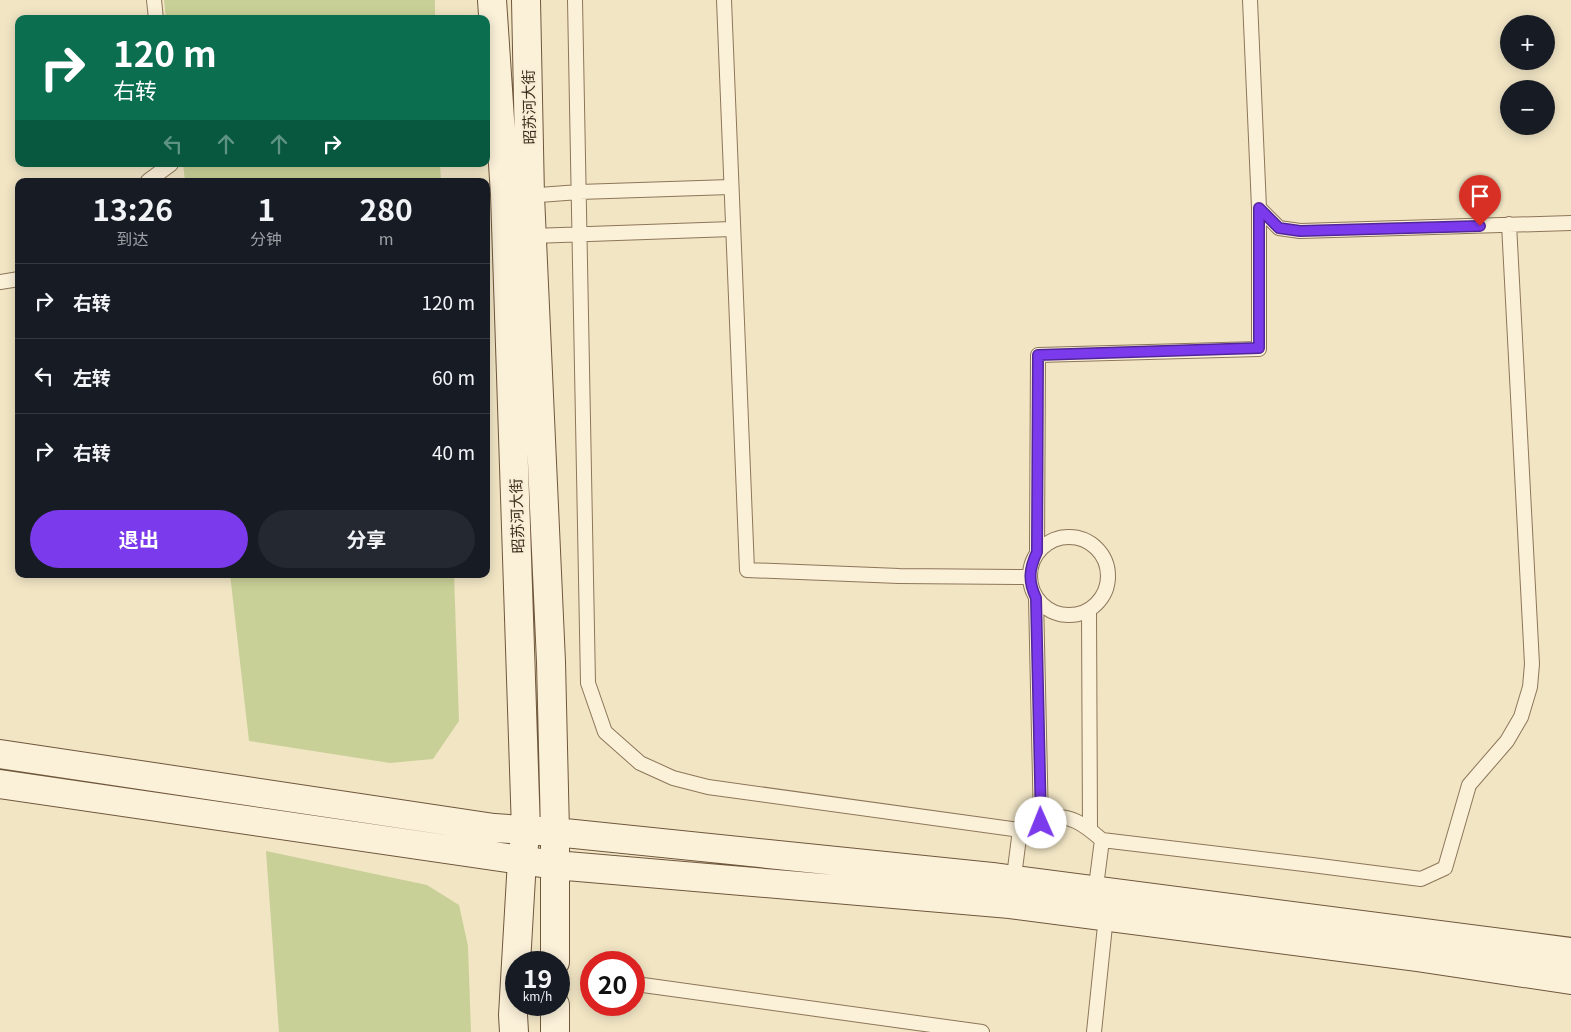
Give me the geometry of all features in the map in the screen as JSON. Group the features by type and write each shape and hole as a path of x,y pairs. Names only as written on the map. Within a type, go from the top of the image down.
{"street":[{"name":"昭苏河大街","path":"492,0 518,195 532,236 551,652 555,832 555,951"},
{"name":"昭苏河大街","path":"514,1032 513,1015 522,860 526,830 518,195 526,0"},
{"path":"0,754 494,828 555,832 1012,892 1571,980"},
{"path":"0,784 555,864 1012,892"},
{"path":"1098,907 1571,952"},
{"path":"555,1016 555,1032"}],"lane":[{"path":"154,0 156,15"},
{"path":"575,0 588,683 605,732 640,763 673,778 708,787 1020,830 1057,817 1069,818 1090,829 1102,840 1421,880 1445,868 1469,785 1507,741 1521,717 1530,687 1532,664 1509,224"},
{"path":"724,0 730,187 747,570 900,576 1029,577"},
{"path":"1037,552 1038,355 1259,348 1259,208 1250,0"},
{"path":"152,178 167,167"},
{"path":"518,195 730,187"},
{"path":"1259,208 1279,228 1300,231 1571,223"},
{"path":"532,236 732,229"},
{"path":"0,282 15,280"},
{"path":"1070,536 1082,538 1094,544 1102,554 1107,565 1109,578 1106,591 1099,602 1089,610 1077,615 1064,615 1053,612 1044,606 1036,598 1031,588 1029,577 1031,564 1037,552 1057,538 1070,536"},
{"path":"1036,598 1041,823"},
{"path":"1089,610 1090,829"},
{"path":"1012,892 1020,830"},
{"path":"1094,1032 1102,840"},
{"path":"645,985 982,1032"}],"green space":[{"path":"164,0 435,0 435,15 166,15"},
{"path":"183,167 440,167 441,178 185,178"},
{"path":"230,578 454,578 459,721 433,759 390,763 249,741"},
{"path":"266,851 427,885 459,905 468,946 471,1032 279,1032"}],"route":[{"path":"1041,823 1036,598 1031,588 1029,577 1031,564 1037,552 1038,355 1259,348 1259,208 1279,228 1300,231 1480,226"}]}
